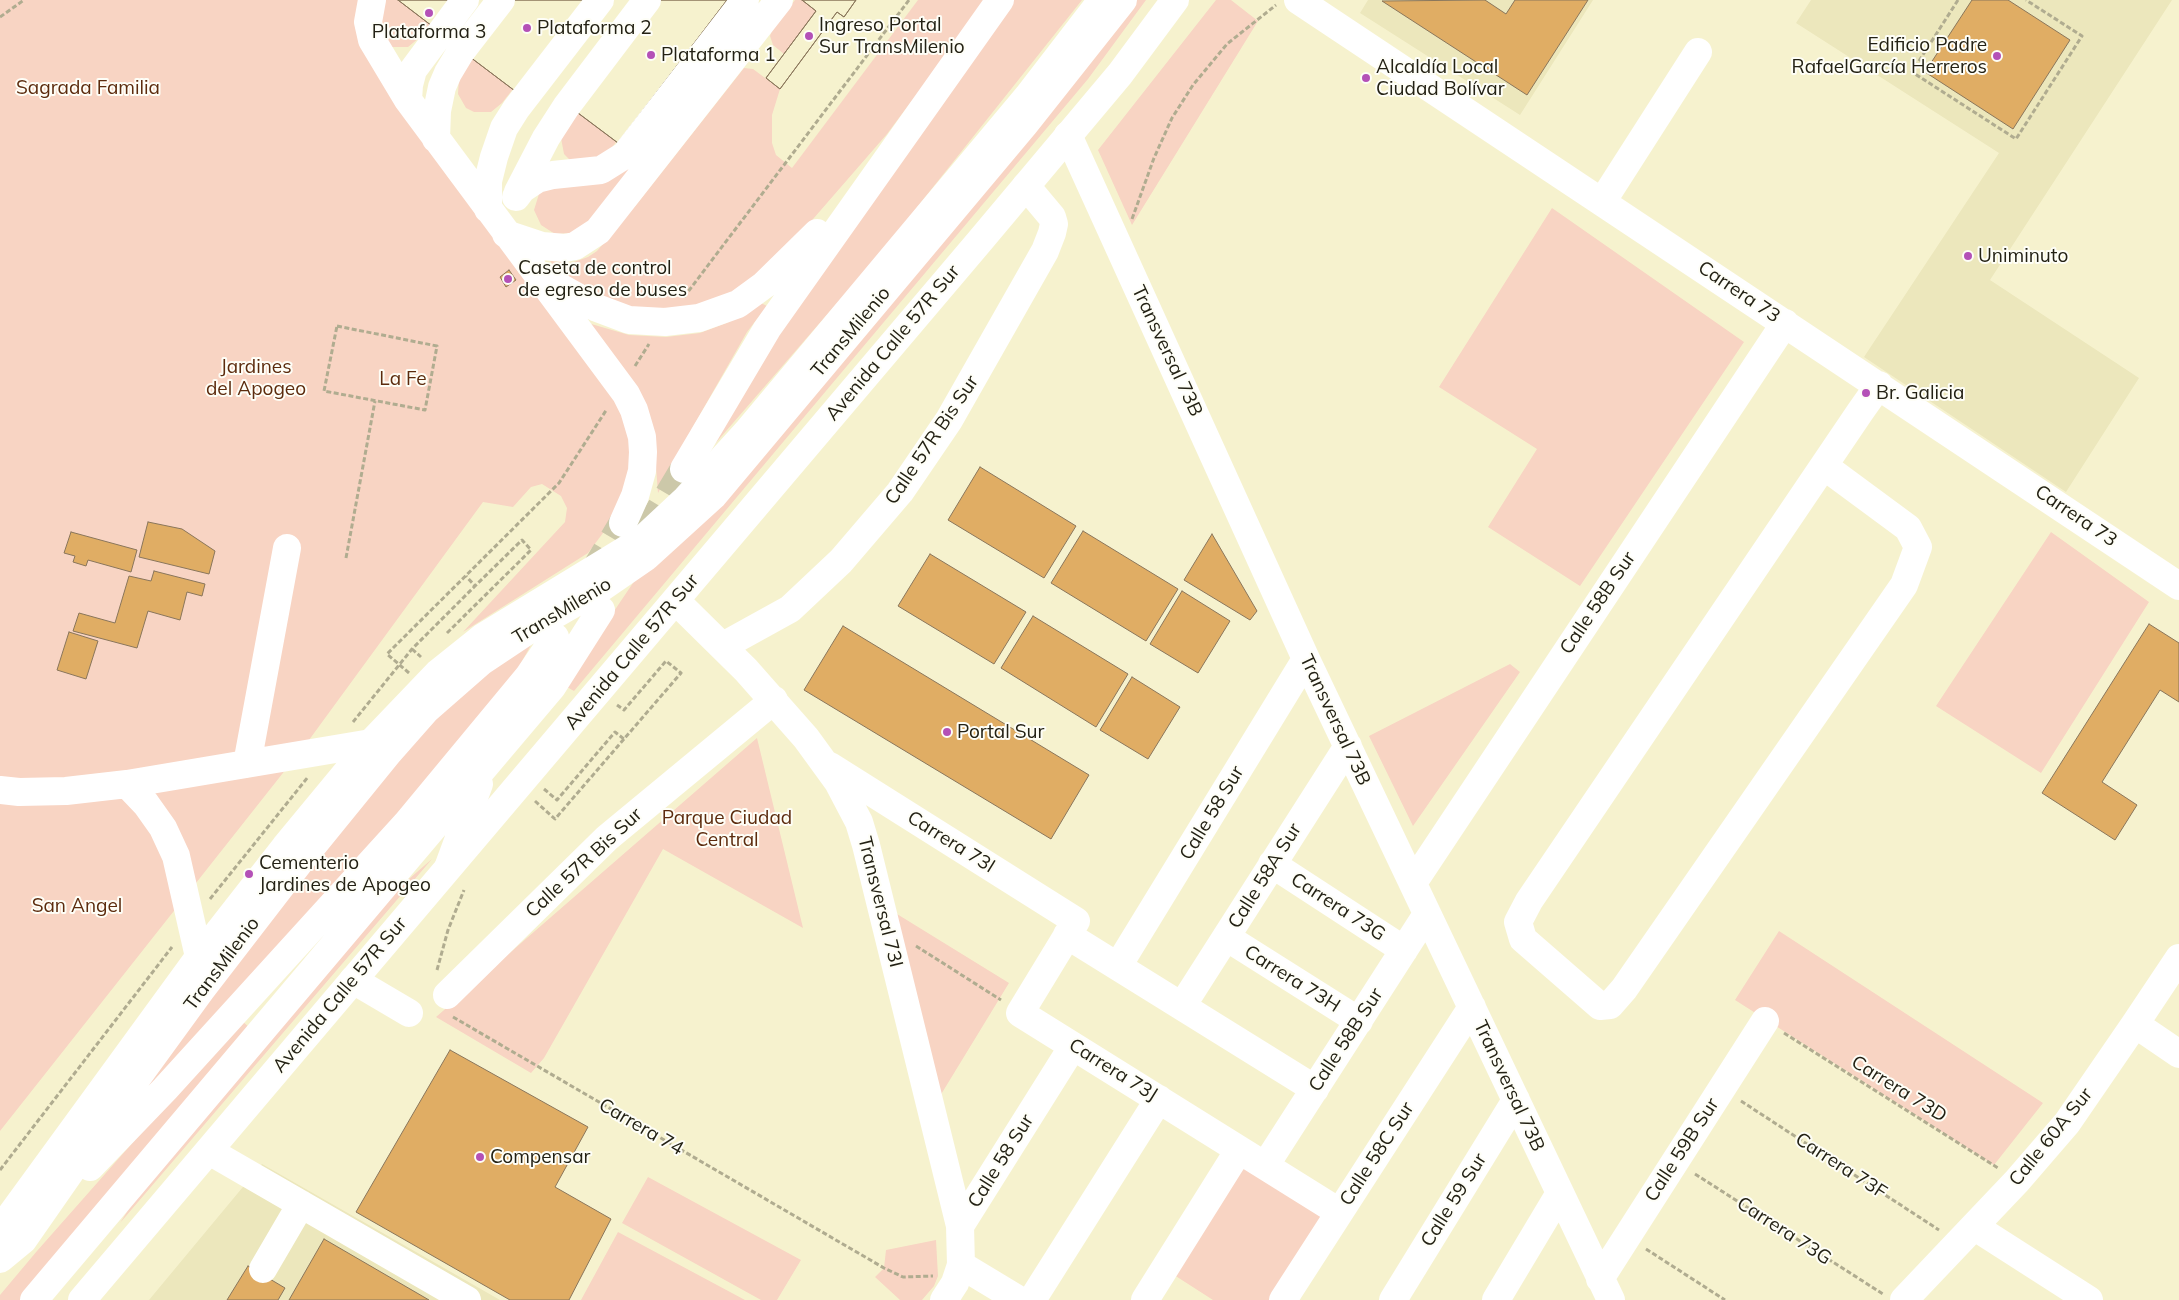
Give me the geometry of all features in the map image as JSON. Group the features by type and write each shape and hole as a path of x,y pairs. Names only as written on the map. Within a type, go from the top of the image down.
{"main road":[{"path":"372,0 368,22 372,40 408,100 535,273 614,375 634,410 642,437 642,471 636,496 623,523"},
{"path":"408,100 413,70 465,0"},
{"path":"436,138 437,111 448,73 460,53 501,0"},
{"path":"488,209 488,181 504,128 516,108 600,0"},
{"path":"506,234 516,197 546,138 566,106 647,0"},
{"path":"516,197 522,189 537,179 553,175 601,170 625,155 745,0"},
{"path":"506,234 542,246 564,248 575,246 598,231 779,0"},
{"path":"684,468 767,329 1000,0"},
{"path":"12,1235 199,957 285,847 371,743 438,673 483,637 636,544 686,499 747,432 1003,126 1102,0"},
{"name":"TransMilenio","path":"0,1259 12,1235 110,1114 201,990 302,859 426,710 482,660 530,629 601,588 639,562 713,496 1024,125 1123,0"},
{"name":"Avenida Calle 57R Sur","path":"82,1300 353,980 456,880 518,787 1120,74 1175,0"},
{"name":"Carrera 73","path":"1298,0 2179,586"},
{"path":"1602,202 1698,52"},
{"path":"535,273 582,300 629,320 665,322 699,318 738,304 764,285 799,252 905,134"},
{"name":"Transversal 73B","path":"1068,135 1306,659 1605,1289"},
{"name":"Calle 57R Bis Sur","path":"723,646 790,608 841,561 900,492 949,420 1044,251 1052,233 1054,224 1052,217 1026,186"},
{"name":"Calle 58B Sur","path":"1412,883 1785,323"},
{"path":"1824,466 1908,528 1918,547 1904,586 1624,989 1610,1005 1600,1006 1523,939 1518,922 1529,901 1824,466 1879,385"},
{"path":"247,764 287,548"},
{"name":"Transversal 73I","path":"676,600 774,700 826,763 859,822 960,1226 955,1280"},
{"name":"TransMilenio","path":"34,1300 485,769 552,687 601,610"},
{"name":"TransMilenio","path":"0,1267 12,1235 165,1089 408,823 528,678 555,637"},
{"name":"Calle 58 Sur","path":"1118,966 1306,659"},
{"name":"Calle 57R Bis Sur","path":"445,996 607,838 774,700"},
{"path":"0,790 18,792 66,791 127,784 371,743"},
{"name":"Calle 58A Sur","path":"1182,1006 1348,746"},
{"name":"Carrera 73I","path":"826,763 1072,928 1118,966 1314,1089"},
{"name":"TransMilenio","path":"456,880 485,769"},
{"path":"127,784 146,804 164,828 176,856 199,957"},
{"name":"Carrera 73G","path":"1272,864 1404,950"},
{"name":"Calle 58B Sur","path":"1265,1166 1427,914"},
{"path":"1020,1013 1072,928"},
{"name":"Carrera 73H","path":"1226,937 1359,1021"},
{"name":"Calle 60A Sur","path":"1894,1297 1968,1235 2018,1181 2067,1123 2179,958"},
{"path":"353,980 409,1013"},
{"name":"Calle 58C Sur","path":"1283,1300 1472,1007"},
{"name":"Carrera 73J","path":"1020,1013 1339,1212"},
{"name":"Calle 59B Sur","path":"1605,1289 1627,1237 1765,1021"},
{"path":"2136,1024 2179,1054"},
{"name":"Calle 58 Sur","path":"960,1226 1073,1046"},
{"path":"1032,1300 1159,1099"},
{"name":"Calle 59 Sur","path":"1393,1300 1516,1100"},
{"path":"1145,1300 1239,1150"},
{"path":"209,1151 467,1300"},
{"name":"TransMilenio","path":"49,1300 66,1279 134,1180"},
{"path":"1496,1300 1560,1193"},
{"path":"264,1269 301,1204"},
{"path":"1968,1235 2089,1300"},
{"path":"955,1280 982,1300"},
{"path":"955,1280 1019,1300"}],"path":[{"path":"0,17 24,0"},
{"path":"683,298 716,252 909,0"},
{"path":"1123,255 1135,209 1172,118 1193,85 1227,44 1258,17 1283,0"},
{"path":"1958,0 1912,72 2016,139 2082,36 2026,0"},
{"path":"337,326 437,346 425,410 375,401 324,391 337,326"},
{"path":"634,368 650,343"},
{"path":"346,558 375,401"},
{"path":"387,654 559,483 612,401"},
{"path":"412,649 522,540 531,550 442,638"},
{"path":"465,576 475,586"},
{"path":"422,658 429,651"},
{"path":"518,787 555,818 681,673 666,660 624,710"},
{"path":"557,800 615,732 624,739"},
{"path":"445,996 448,930 456,880"},
{"path":"886,927 1020,1013"},
{"name":"Carrera 74","path":"445,996 884,1268 902,1277 929,1277 955,1280"},
{"name":"Carrera 73D","path":"1765,1021 2018,1181"},
{"name":"Carrera 73F","path":"1722,1089 1968,1235"},
{"name":"Carrera 73G","path":"1675,1161 1894,1297"},
{"path":"1627,1237 1725,1300"}],"shaded area":[{"path":"1368,0 1593,0 1520,115 1360,13"},
{"name":"Uniminuto","path":"1811,0 2172,0 1990,280 2139,378 2066,492 1864,357 1999,153 1796,23"},
{"path":"262,1164 500,1300 149,1300"}],"green space":[{"name":"Jardines del Apogeo","path":"0,0 361,0 381,80 448,177 605,379 625,412 633,447 629,488 618,513 588,553 463,632 565,522 567,508 561,496 542,484 531,487 513,507 483,502 309,740 0,1131"},
{"path":"384,0 398,0 430,24 419,38 408,47 391,47 383,42 376,12"},
{"path":"795,0 802,0 816,11 784,54 773,45 770,36 772,30"},
{"path":"918,0 987,0 887,134 767,272 725,297 680,312 638,314 571,287 550,261 571,263 588,257 597,251 636,205 744,68 753,69 780,89 772,115 772,143 776,155 792,168"},
{"path":"1011,0 1082,0 883,250 694,468 774,339"},
{"path":"1131,0 1146,0 1088,79 574,691 567,687 602,629 635,580"},
{"path":"1216,0 1231,0 1258,21 1132,225 1098,150"},
{"path":"472,58 513,89 502,103 491,112 474,112 466,108 458,94 459,78"},
{"path":"576,111 616,142 606,156 570,160 564,154 561,138"},
{"path":"644,152 583,228 571,233 555,234 541,225 534,210 539,194 555,183"},
{"path":"1552,208 1744,342 1580,586 1488,527 1537,449 1439,387"},
{"path":"759,302 767,306 747,332 658,493 654,440 581,321 629,335 666,337 700,333 729,322"},
{"path":"2051,532 2149,602 2041,773 1936,706"},
{"path":"531,645 510,683 382,839 117,1120 365,792 434,716 496,664"},
{"path":"1510,664 1520,672 1413,826 1369,736"},
{"name":"Parque Ciudad Central","path":"757,738 803,928 663,849 544,1058 531,1073 436,1017"},
{"path":"432,859 120,1223 149,1177 387,898"},
{"path":"897,914 1009,983 937,1101"},
{"path":"1779,931 2043,1103 1994,1165 1735,1000"},
{"path":"241,1020 251,1029 20,1300 0,1300 0,1295 37,1251"},
{"path":"1243,1160 1327,1213 1272,1300 1213,1300 1171,1273"},
{"path":"648,1177 801,1260 777,1300 761,1300 622,1223"},
{"path":"618,1232 745,1300 581,1300"},
{"path":"936,1240 938,1276 934,1286 922,1300 900,1300 875,1277 884,1268 886,1250"}],"building":[{"name":"Plataforma 3","path":"398,0 452,0 432,26"},
{"name":"Plataforma 3","path":"398,0 452,0 432,26"},
{"name":"Plataforma 2","path":"513,0 585,0 515,91 470,57"},
{"name":"Plataforma 2","path":"513,0 585,0 515,91 470,57"},
{"name":"Plataforma 1","path":"658,0 727,0 618,143 574,110"},
{"name":"Plataforma 1","path":"658,0 727,0 618,143 574,110"},
{"name":"Ingreso Portal Sur TransMilenio","path":"802,0 856,0 844,17 837,12 780,89 766,78 816,11"},
{"name":"Ingreso Portal Sur TransMilenio","path":"802,0 856,0 844,17 837,12 780,89 766,78 816,11"},
{"path":"1485,0 1506,14 1515,0 1588,0 1527,95 1382,1"},
{"name":"Edificio Padre RafaelGarcía Herreros","path":"1972,0 2008,0 2070,40 2013,129 1925,72"},
{"name":"Caseta de control de egreso de buses","path":"509,270 516,280 506,287 500,277"},
{"path":"980,467 1076,526 1044,578 948,520"},
{"path":"148,522 182,529 215,551 209,574 139,557"},
{"path":"1083,531 1178,589 1146,641 1051,583"},
{"path":"71,532 137,550 131,572 88,560 86,566 73,562 75,556 64,553"},
{"path":"1212,534 1257,611 1250,620 1184,580"},
{"path":"930,554 1026,612 994,664 898,606"},
{"path":"154,571 205,584 202,596 187,592 180,620 148,611 137,648 73,631 79,613 115,623 129,576 151,581"},
{"path":"1182,591 1230,621 1198,673 1150,644"},
{"path":"1033,616 1128,674 1096,727 1001,668"},
{"path":"2149,624 2179,643 2179,702 2160,690 2102,782 2137,805 2115,840 2042,793"},
{"name":"Portal Sur","path":"843,626 1089,775 1051,839 804,690"},
{"path":"69,632 98,641 86,679 57,670"},
{"path":"1132,677 1180,707 1148,759 1100,730"},
{"name":"Compensar","path":"450,1050 588,1127 555,1187 611,1219 569,1300 510,1300 356,1212"},
{"path":"324,1239 429,1300 289,1300"},
{"path":"248,1266 285,1288 278,1300 227,1300"}],"tunnel":[{"path":"647,531 684,469"},
{"path":"592,575 623,523"}],"place":[{"name":"Plataforma 3","path":"429,13"},
{"name":"Plataforma 2","path":"527,28"},
{"name":"Ingreso Portal Sur TransMilenio","path":"809,36"},
{"name":"Plataforma 1","path":"651,55"},
{"name":"Edificio Padre RafaelGarcía Herreros","path":"1997,56"},
{"name":"Alcaldía Local Ciudad Bolívar","path":"1366,78"},
{"name":"Uniminuto","path":"1968,256"},
{"name":"Caseta de control de egreso de buses","path":"508,279"},
{"name":"Br. Galicia","path":"1866,393"},
{"name":"Portal Sur","path":"947,732"},
{"name":"Cementerio Jardines de Apogeo","path":"249,874"},
{"name":"Compensar","path":"480,1157"}],"park label":[{"name":"Sagrada Familia","path":"88,88"},
{"name":"La Fe","path":"403,379"},
{"name":"San Angel","path":"77,906"}]}
